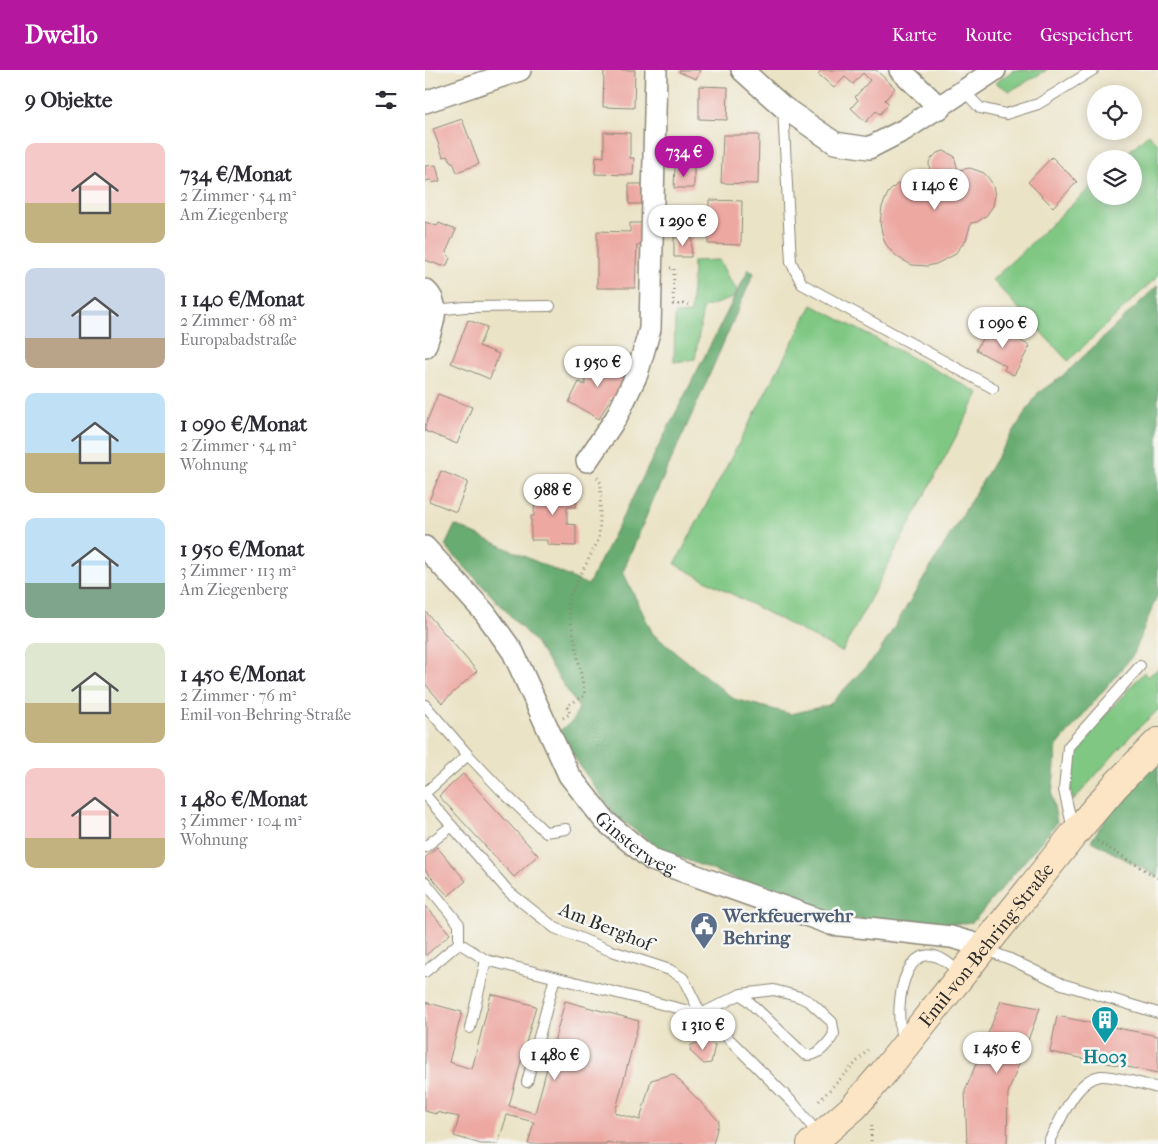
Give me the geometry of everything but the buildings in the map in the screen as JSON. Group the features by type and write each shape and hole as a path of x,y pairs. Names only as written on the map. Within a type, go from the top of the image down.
{"main road":[{"name":"Emil-von-Behring-Straße","path":"820,1142 854,1107 904,1047 1076,832 1115,786 1158,742"}],"street":[{"path":"425,102 519,70"},
{"path":"587,461 616,418 637,374 650,329 656,70"},
{"path":"742,70 783,107 835,143 869,148 940,108 995,70"},
{"path":"899,70 940,108"},
{"path":"425,290 433,300 435,310 425,347"},
{"name":"Ginsterweg","path":"425,547 501,633 513,652 569,775 605,821 652,860 831,924 951,937 969,942 983,949"}],"lane":[{"path":"964,90 980,108 1006,114 1038,104 1093,70"},
{"path":"783,107 791,262 802,284 993,388"},
{"path":"435,310 465,307 550,306"},
{"path":"1076,832 1064,790 1069,747 1139,666"},
{"path":"425,705 502,791 545,832 566,829"},
{"name":"Am Berghof","path":"468,755 425,794 509,892 555,928 609,950 670,970 683,978 701,1014 719,1029 794,1104 820,1142"},
{"path":"425,847 452,826"},
{"path":"425,882 459,924 459,943 425,972"},
{"name":"Am Berghof","path":"459,943 486,960 701,1014"},
{"path":"983,949 1010,959 1062,984 1158,1013"},
{"path":"904,1047 898,1013 900,997 914,960 922,956 941,957 961,975"},
{"path":"470,1028 486,960"},
{"path":"527,1082 555,977"},
{"path":"701,1014 741,994 774,990 800,997 810,1002 832,1022 834,1034 817,1053 808,1056 741,994"},
{"path":"1050,1144 1050,1139 1079,1088 1089,1080 1103,1076 1158,1088"}],"path":[{"path":"674,268 673,304 692,304"},
{"path":"547,727 570,714 567,706 585,695 567,601 599,539 601,483 587,461"},
{"path":"1076,832 1158,878"},
{"path":"819,1102 868,1050"},
{"path":"871,1141 872,1112"}],"green space":[{"path":"1014,70 1047,70 1010,91 995,83"},
{"path":"1148,134 1158,144 1158,276 1068,361 992,280 1087,190 1087,205 1142,205 1142,150 1131,150"},
{"path":"719,260 737,290 733,298 703,308 695,359 674,362 675,314 691,313 693,261"},
{"path":"749,269 754,273 623,572 653,634 734,699 791,714 829,705 878,654 1038,393 1065,374 1158,285 1158,593 1134,654 1057,746 1052,795 1057,823 973,922 946,925 835,918 661,850 615,815 582,769 559,731 572,722 579,708 534,641 445,546 455,525 588,585"},
{"path":"812,305 979,393 842,652 675,564"},
{"path":"1158,669 1158,710 1134,732 1073,801 1070,786 1074,749 1144,672 1147,677"},
{"path":"1158,757 1158,877 1091,841 1117,801"}],"place":[{"name":"Werkfeuerwehr Behring","path":"704,950"},
{"name":"H003","path":"1105,1044"}]}
